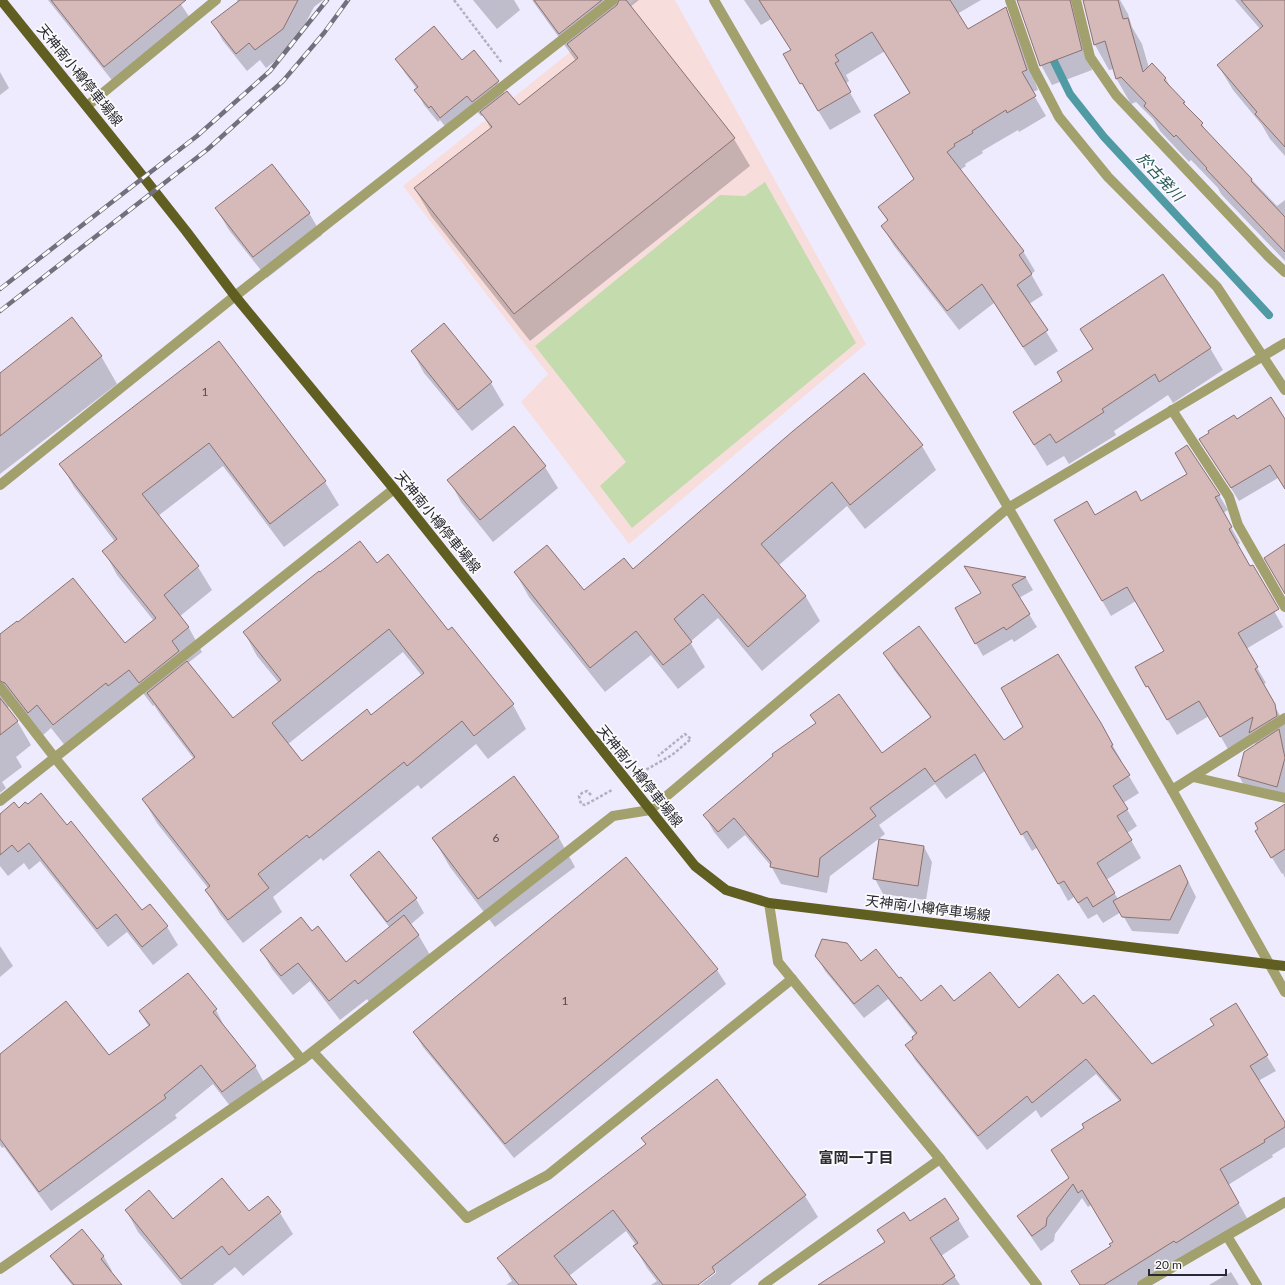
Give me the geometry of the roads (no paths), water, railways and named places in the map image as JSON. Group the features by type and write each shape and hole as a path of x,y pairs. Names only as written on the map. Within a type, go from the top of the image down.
{"main road":[{"name":"天神南小樽停車場線","path":"1,0 137,168 235,296 394,489 695,866 726,890 769,904 1285,966"}],"street":[{"path":"87,106 216,0"},
{"path":"0,485 235,296 613,0"},
{"path":"714,0 1172,790 1285,992"},
{"path":"1010,0 1034,68 1059,117 1108,177 1217,287 1285,390"},
{"path":"1076,0 1090,57 1116,95 1268,256 1285,272"},
{"path":"0,1269 313,1052 612,816 650,810 1008,508 1285,343"},
{"path":"1172,410 1230,497 1238,525 1285,607"},
{"path":"0,801 394,489"},
{"path":"0,687 55,758 302,1060"},
{"path":"1172,790 1285,718"},
{"path":"1193,777 1285,798"},
{"path":"769,904 778,962 940,1159 1036,1285"},
{"path":"313,1052 467,1218 548,1175 792,979"},
{"path":"763,1285 940,1159"},
{"path":"1142,1285 1285,1202"},
{"path":"1227,1236 1257,1285"}],"waterway":[{"name":"於古発川","path":"1049,51 1070,94 1104,137 1269,315"}],"railway":[{"path":"0,289 197,136 270,71 327,0"},
{"path":"0,311 208,149 283,81 324,33 348,0"}],"district":[{"name":"富岡一丁目","path":"856,1158"}]}
